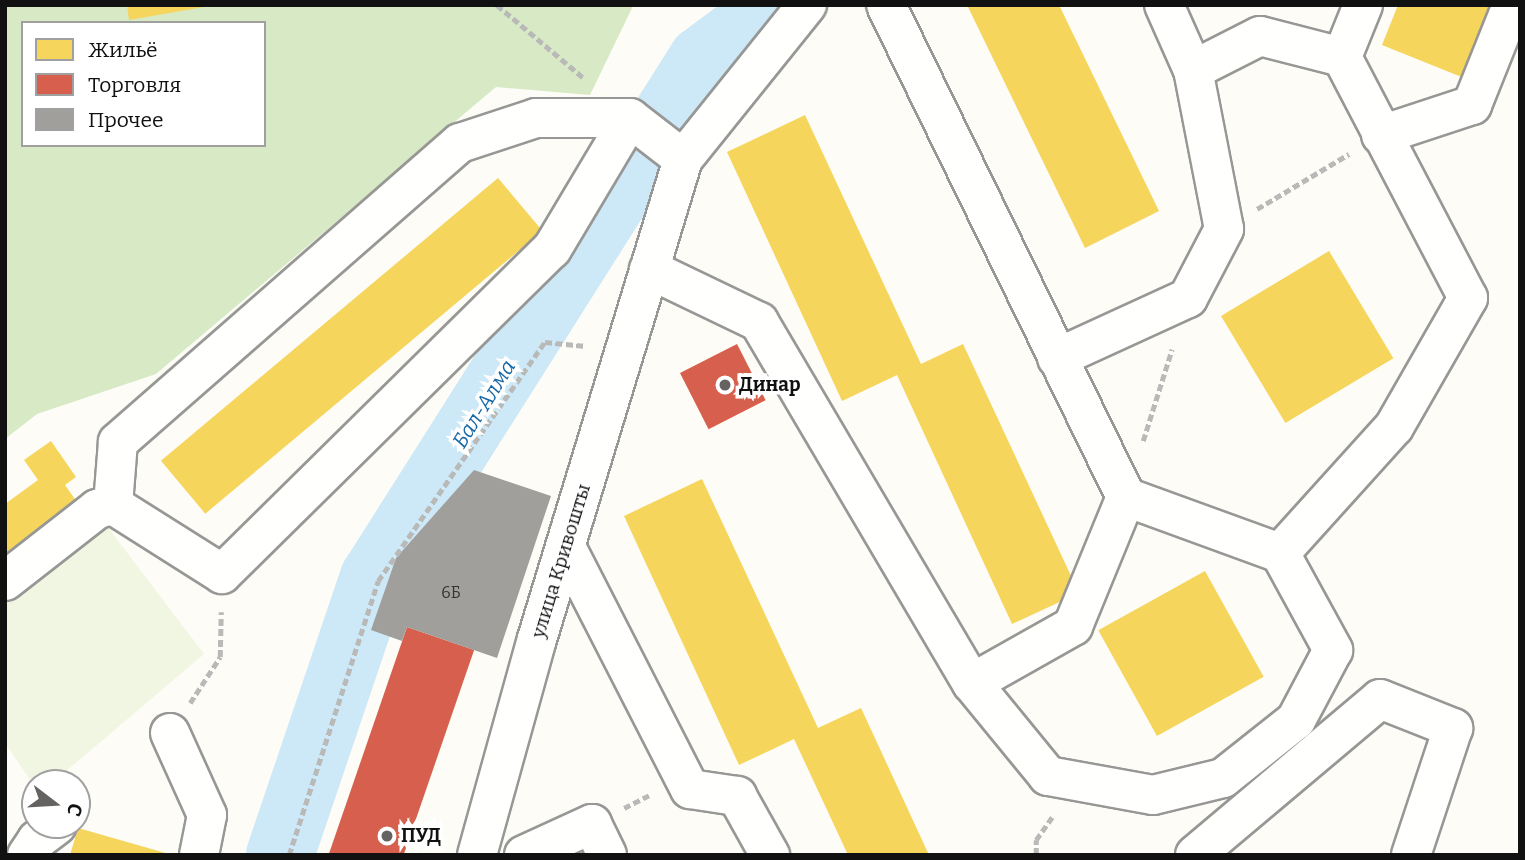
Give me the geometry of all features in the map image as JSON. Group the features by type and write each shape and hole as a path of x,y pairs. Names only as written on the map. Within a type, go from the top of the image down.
{"street":[{"name":"улица Кривошты","path":"477,855 682,158 807,5"},
{"path":"649,269 759,322 971,683 1048,776 1153,795 1223,778 1297,720 1333,650 1280,553 1126,497 886,5"},
{"path":"1057,358 1188,298 1224,229 1193,70 1164,5"},
{"path":"1280,553 1394,427 1468,298 1342,57 1363,5"},
{"path":"1381,135 1472,105 1512,5"},
{"path":"1193,70 1260,36 1342,57"},
{"path":"113,505 118,442 460,143 536,118 630,118 682,158"},
{"path":"5,581 97,509 113,505 222,574 552,249 630,118"},
{"path":"971,683 1073,626 1126,497"},
{"path":"566,547 690,789 737,796 771,855"},
{"path":"1195,855 1380,699 1453,728 1411,855"},
{"path":"170,733 207,815 199,855"},
{"path":"27,855 38,839"},
{"path":"524,855 599,839"}],"path":[{"path":"497,5 630,118"},
{"path":"1224,229 1381,135"},
{"path":"1126,497 1188,298"},
{"path":"289,855 384,571 545,342 625,350"},
{"path":"170,733 220,657 222,574"},
{"path":"599,839 684,777"}],"green space":[{"path":"5,5 633,6 590,95 496,87 156,374 37,414 5,439"},
{"path":"100,517 204,654 68,769 23,769 5,743 5,594"}],"building: Жильё":[{"path":"127,5 203,5 204,7 129,20"},
{"path":"967,5 1059,5 1159,211 1085,248"},
{"path":"1398,5 1499,5 1469,80 1382,45"},
{"path":"805,115 921,364 963,344 1079,593 1012,624 897,375 842,401 727,152"},
{"path":"498,178 542,231 205,514 161,461"},
{"path":"1329,251 1393,358 1285,423 1221,316"},
{"path":"51,441 76,477 65,485 77,502 7,552 5,504 38,480 24,460"},
{"path":"702,479 818,728 861,708 929,855 848,855 794,739 739,765 624,516"},
{"path":"1205,571 1264,677 1157,736 1098,630"},
{"path":"91,832 169,854 169,855 70,855 75,839 91,839"}],"building: Торговля":[{"path":"737,344 766,400 709,429 680,373"},
{"path":"407,627 474,650 404,855 329,854"}],"building: Прочее":[{"path":"474,470 551,496 497,658 407,627 402,641 371,630 396,558"}],"waterway":[{"name":"Бал-Алма","path":"280,855 374,578 702,60 776,5"}],"place":[{"name":"Динар","path":"725,385"},
{"name":"ПУД","path":"387,836"}]}
